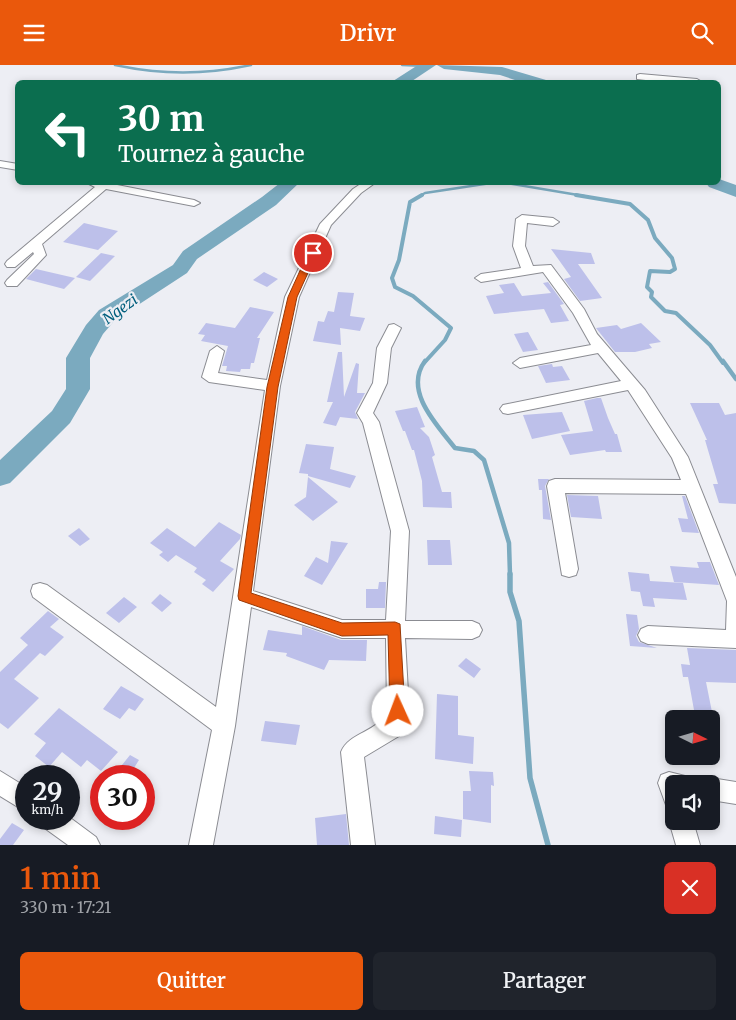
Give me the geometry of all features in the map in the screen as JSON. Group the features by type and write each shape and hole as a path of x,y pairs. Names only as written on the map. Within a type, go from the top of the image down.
{"street":[{"path":"636,65 640,80"},
{"path":"0,164 15,166"},
{"path":"10,264 97,185"},
{"path":"103,185 194,203"},
{"path":"201,845 224,726 273,387 292,297 326,224 357,191 366,185"},
{"path":"528,271 519,246 522,219 553,222"},
{"path":"12,283 40,255 35,242"},
{"path":"482,277 546,268 579,312 591,336 632,384 680,457 736,601 736,639 648,635"},
{"path":"363,845 352,752 391,728 398,711 395,628 400,531 371,422 365,413 380,383 384,348 394,328"},
{"path":"520,363 601,348"},
{"path":"217,351 208,377 273,387"},
{"path":"508,409 632,384"},
{"path":"569,569 555,486 692,487"},
{"path":"40,591 224,726"},
{"path":"244,596 342,629 472,630"},
{"path":"0,782 15,793"},
{"path":"720,790 736,793"},
{"path":"67,830 88,845"},
{"path":"684,830 688,845"}],"building":[{"path":"84,223 118,231 98,250 63,242"},
{"path":"551,249 591,253 595,264 578,264 602,298 580,301 564,279 571,277"},
{"path":"101,253 115,256 90,281 76,277"},
{"path":"36,269 75,278 64,289 26,279"},
{"path":"264,272 278,279 267,287 253,280"},
{"path":"548,282 564,304 560,305 569,321 551,323 544,309 494,314 486,296 504,293 499,285 514,283 522,296 551,293 543,283"},
{"path":"338,292 354,293 350,316 365,318 360,331 340,328 341,345 313,341 318,321 324,322 328,311 334,312"},
{"path":"250,307 274,312 257,338 260,338 254,363 251,363 250,369 241,369 240,372 226,371 227,366 222,366 228,346 201,341 205,335 198,334 206,323 235,328"},
{"path":"641,323 661,342 649,344 652,348 635,352 615,352 596,328 617,325 621,329"},
{"path":"528,332 538,350 523,352 514,334"},
{"path":"338,352 342,352 344,397 356,363 359,364 357,393 365,393 355,412 358,419 340,417 336,426 323,423 333,402 327,402"},
{"path":"552,364 553,367 562,366 570,380 546,383 538,366"},
{"path":"601,398 615,434 617,434 622,452 606,452 605,450 570,455 561,435 593,431 584,401"},
{"path":"690,403 719,403 725,415 736,413 736,504 719,503 713,484 718,484 705,440 707,440"},
{"path":"417,407 425,427 420,428 429,437 435,455 432,457 442,492 451,492 452,508 423,507 422,481 414,450 412,450 395,411"},
{"path":"562,412 570,431 532,439 523,415"},
{"path":"306,444 334,447 330,469 356,476 350,488 308,476 308,474 299,473"},
{"path":"308,477 338,502 313,521 294,505 306,497"},
{"path":"538,479 549,479 545,486 551,520 543,519 542,490 539,490"},
{"path":"567,495 598,496 602,519 571,517"},
{"path":"682,496 685,496 699,533 682,532 678,518 688,519"},
{"path":"219,522 241,535 240,539 220,561 234,569 213,592 202,584 206,580 194,572 197,568 176,555 168,562 159,555 163,552 150,543 167,528 195,547"},
{"path":"79,528 90,539 80,546 68,536"},
{"path":"427,540 450,540 452,565 428,565"},
{"path":"331,541 348,543 322,585 304,576 316,557 328,563"},
{"path":"697,562 710,562 719,585 674,582 670,566 699,568"},
{"path":"628,572 649,574 650,581 683,583 687,600 653,598 655,607 643,606 640,592 631,591"},
{"path":"379,582 386,582 385,608 366,608 366,589 378,589"},
{"path":"160,594 172,603 162,612 151,603"},
{"path":"124,597 137,607 119,623 106,613"},
{"path":"48,611 59,619 50,627 64,637 45,656 40,653 14,679 39,698 8,729 0,723 0,672 28,645 20,638"},
{"path":"626,614 637,615 639,629 636,636 639,642 657,648 630,646"},
{"path":"302,626 341,640 367,640 366,661 329,660 324,670 286,656 287,653 263,650 268,630 302,635"},
{"path":"687,648 736,650 736,683 706,682 712,710 694,710 688,677 683,677 681,664 690,665"},
{"path":"466,658 481,669 474,678 458,666"},
{"path":"121,686 144,699 135,711 129,708 120,719 103,709"},
{"path":"437,694 458,696 458,735 474,737 473,764 435,759"},
{"path":"59,708 118,752 106,765 93,765 87,760 81,767 62,752 51,765 46,765 35,756 46,743 34,734"},
{"path":"265,721 300,725 296,745 261,741"},
{"path":"130,755 139,760 136,765 122,765"},
{"path":"469,771 493,772 494,786 491,785 491,823 463,819 463,791 471,791"},
{"path":"346,814 349,845 317,845 315,818"},
{"path":"435,816 462,820 461,837 434,834"},
{"path":"12,823 15,825 15,830 24,830 13,845 0,845 0,839"}],"waterway":[{"path":"115,65 149,71 183,73 217,71 251,65"},
{"path":"402,65 425,66"},
{"name":"Ngezi","path":"402,80 429,65"},
{"name":"Ngezi","path":"444,65 502,71 531,80"},
{"name":"Ngezi","path":"0,476 61,417 78,389 78,358 94,330 107,315 180,269 190,255 269,201 288,185"},
{"path":"420,196 425,193 478,185"},
{"path":"518,185 584,196"},
{"name":"Ngezi","path":"720,185 736,192"},
{"path":"422,195 410,202 399,260 392,278 395,287 413,296 451,328 445,340 424,363"},
{"path":"576,195 630,204 648,220 655,238 672,258 675,269 670,272 650,271 647,287 652,292 651,297 665,311 676,313 710,345 723,363"},
{"path":"425,361 419,372 418,384 420,396 425,407 455,448 474,451 484,460 509,543 510,575"},
{"path":"723,361 736,379"},
{"path":"510,575 510,592 519,621 530,778 548,845"}],"route":[{"path":"313,253 292,297 273,387 244,596 342,629 395,628 398,711"}]}
